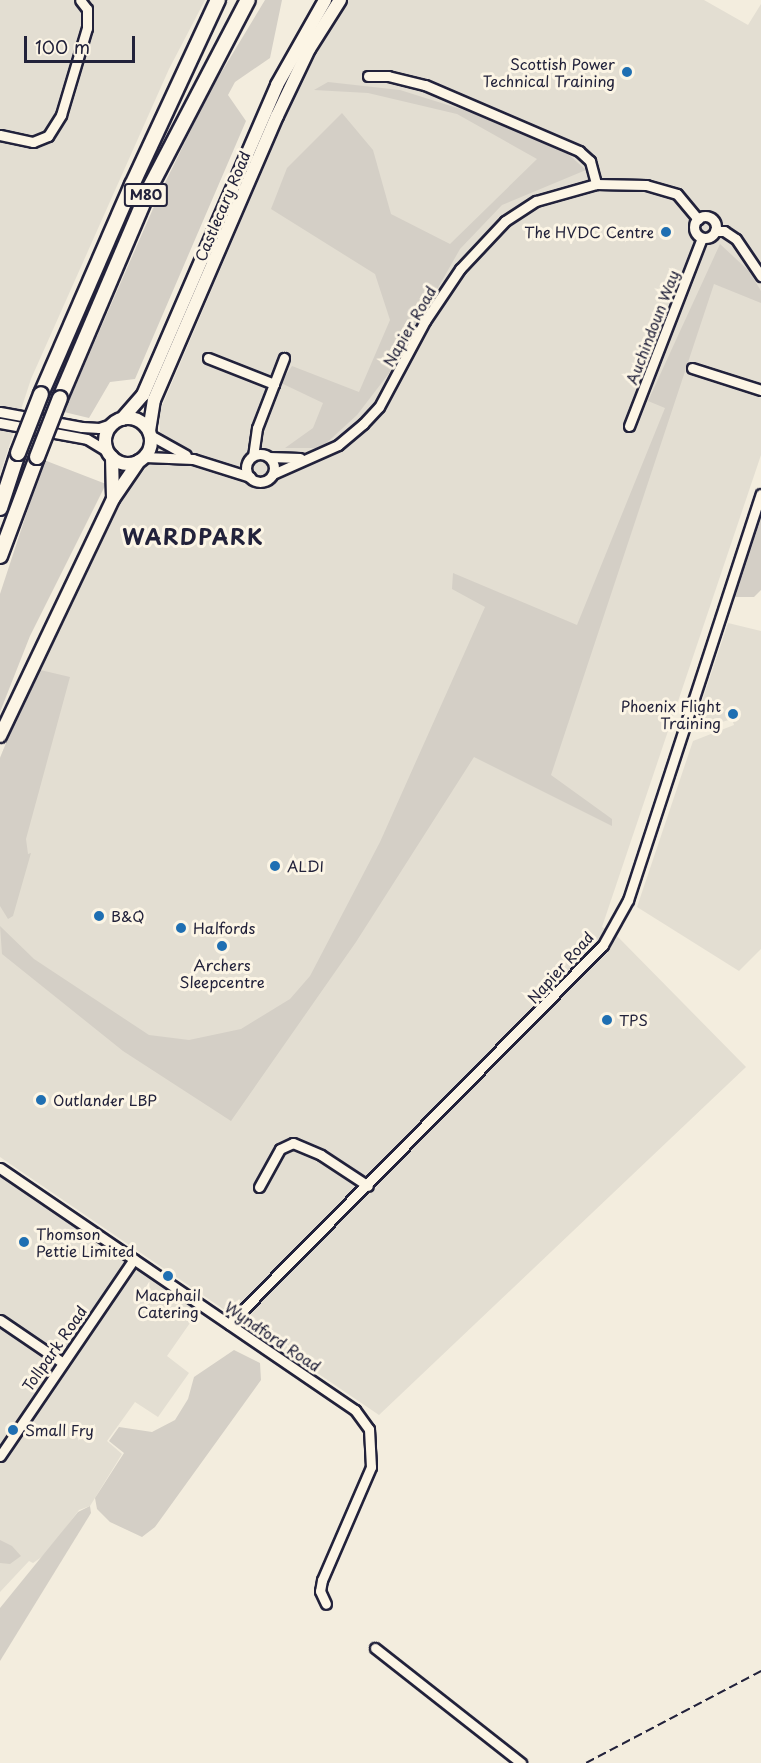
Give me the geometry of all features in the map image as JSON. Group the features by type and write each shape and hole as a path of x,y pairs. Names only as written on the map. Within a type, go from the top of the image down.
{"highway":[{"name":"M80","path":"0,508 18,453 42,394 183,73 218,0"},
{"name":"M80","path":"183,73 225,0"},
{"name":"M80","path":"0,556 60,398 149,189 248,0"}],"main road":[{"name":"Castlecary Road","path":"118,421 143,395 276,85 325,0"},
{"name":"Castlecary Road","path":"150,433 154,400 277,116 309,49 340,0"},
{"path":"0,736 113,499 142,459 150,433 136,419 118,421 106,437 110,454 113,499"},
{"path":"110,454 128,464 142,459"}],"street":[{"path":"0,135 33,142 48,136 61,115 87,28 87,9 80,0"},
{"path":"368,76 425,85 579,151 590,160 596,184"},
{"name":"Napier Road","path":"273,474 338,445 379,407 425,321 454,278 505,221 536,201 596,184 646,185 677,194 698,219 711,219 715,231 724,231 736,239 761,276"},
{"name":"Napier Road","path":"698,219 694,227 702,238"},
{"path":"702,238 715,231"},
{"name":"Auchindoun Way","path":"629,426 702,238"},
{"path":"208,358 274,384"},
{"path":"250,477 246,470 257,428 284,358"},
{"path":"692,368 761,390"},
{"path":"0,412 99,429 118,421"},
{"path":"0,423 87,439 110,454"},
{"path":"142,459 193,459 221,466 262,482 273,474 257,428"},
{"path":"150,433 193,459"},
{"path":"221,466 251,457 268,456"},
{"name":"Napier Road","path":"268,456 314,456"},
{"name":"Napier Road","path":"229,1324 603,945 628,900 761,494"},
{"path":"259,1187 280,1149 293,1143 321,1155 368,1185"},
{"name":"Wyndford Road","path":"0,1168 355,1410 369,1429 373,1445 371,1467 322,1580 320,1591 326,1604"},
{"name":"Tollpark Road","path":"0,1456 134,1259"},
{"path":"0,1320 63,1363"},
{"path":"375,1648 521,1763"}],"shaded area":[{"path":"0,0 205,0 169,69 31,379 0,474"},
{"path":"265,0 282,0 270,58 235,82 228,95 246,121 135,379 110,382 89,418 64,412 159,195 210,91"},
{"path":"347,0 704,0 748,25 761,4 761,455 602,927 618,937 746,1067 379,1415 0,1157 0,758 36,669 119,502 145,469 160,431 159,413 299,85"},
{"path":"328,82 400,90 470,112 568,154 586,170 502,205 460,249 390,372 357,415 321,448 285,448 313,428 323,403 281,383 292,366 359,392 390,320 375,274 271,209 287,168 342,113 373,150 391,214 450,244 537,159 457,114 368,93 314,90"},
{"path":"720,244 749,271 761,291 761,303 714,284 551,775 612,819 612,826 474,757 356,942 231,1121 123,1051 2,954 0,926 34,959 149,1035 189,1040 241,1029 290,999 310,976 380,842 485,607 452,589 453,573 577,625 665,408 648,401"},
{"path":"44,460 106,484 30,636 0,712 0,594"},
{"path":"761,516 761,590 754,597 734,597"},
{"path":"728,623 761,631 761,949 739,971 637,907 693,741 734,725 732,719 692,731"},
{"path":"36,669 70,677 26,839 28,854 31,853 13,916 8,919 0,906 0,758"},
{"path":"0,1175 199,1310 167,1356 189,1373 158,1417 135,1402 107,1441 122,1454 90,1506 79,1510 46,1554 33,1563 29,1561 0,1592"},
{"path":"234,1350 260,1363 261,1380 155,1527 142,1537 110,1522 97,1509 95,1498 124,1453 109,1441 119,1427 152,1432 175,1420 188,1399 194,1377"},
{"path":"90,1506 91,1513 0,1661 0,1608 78,1512"},
{"path":"0,1540 12,1546 21,1556 10,1564 0,1563"}],"railway":[{"path":"586,1763 761,1671"}],"place":[{"name":"Scottish Power Technical Training","path":"627,72"},
{"name":"The HVDC Centre","path":"666,232"},
{"name":"Phoenix Flight Training","path":"733,714"},
{"name":"ALDI","path":"275,866"},
{"name":"B&Q","path":"99,916"},
{"name":"Halfords","path":"181,928"},
{"name":"Archers Sleepcentre","path":"222,946"},
{"name":"TPS","path":"607,1020"},
{"name":"Outlander LBP","path":"41,1100"},
{"name":"Thomson Pettie Limited","path":"24,1242"},
{"name":"Macphail Catering","path":"168,1276"},
{"name":"Small Fry","path":"13,1430"}],"district":[{"name":"WARDPARK","path":"193,536"}]}
